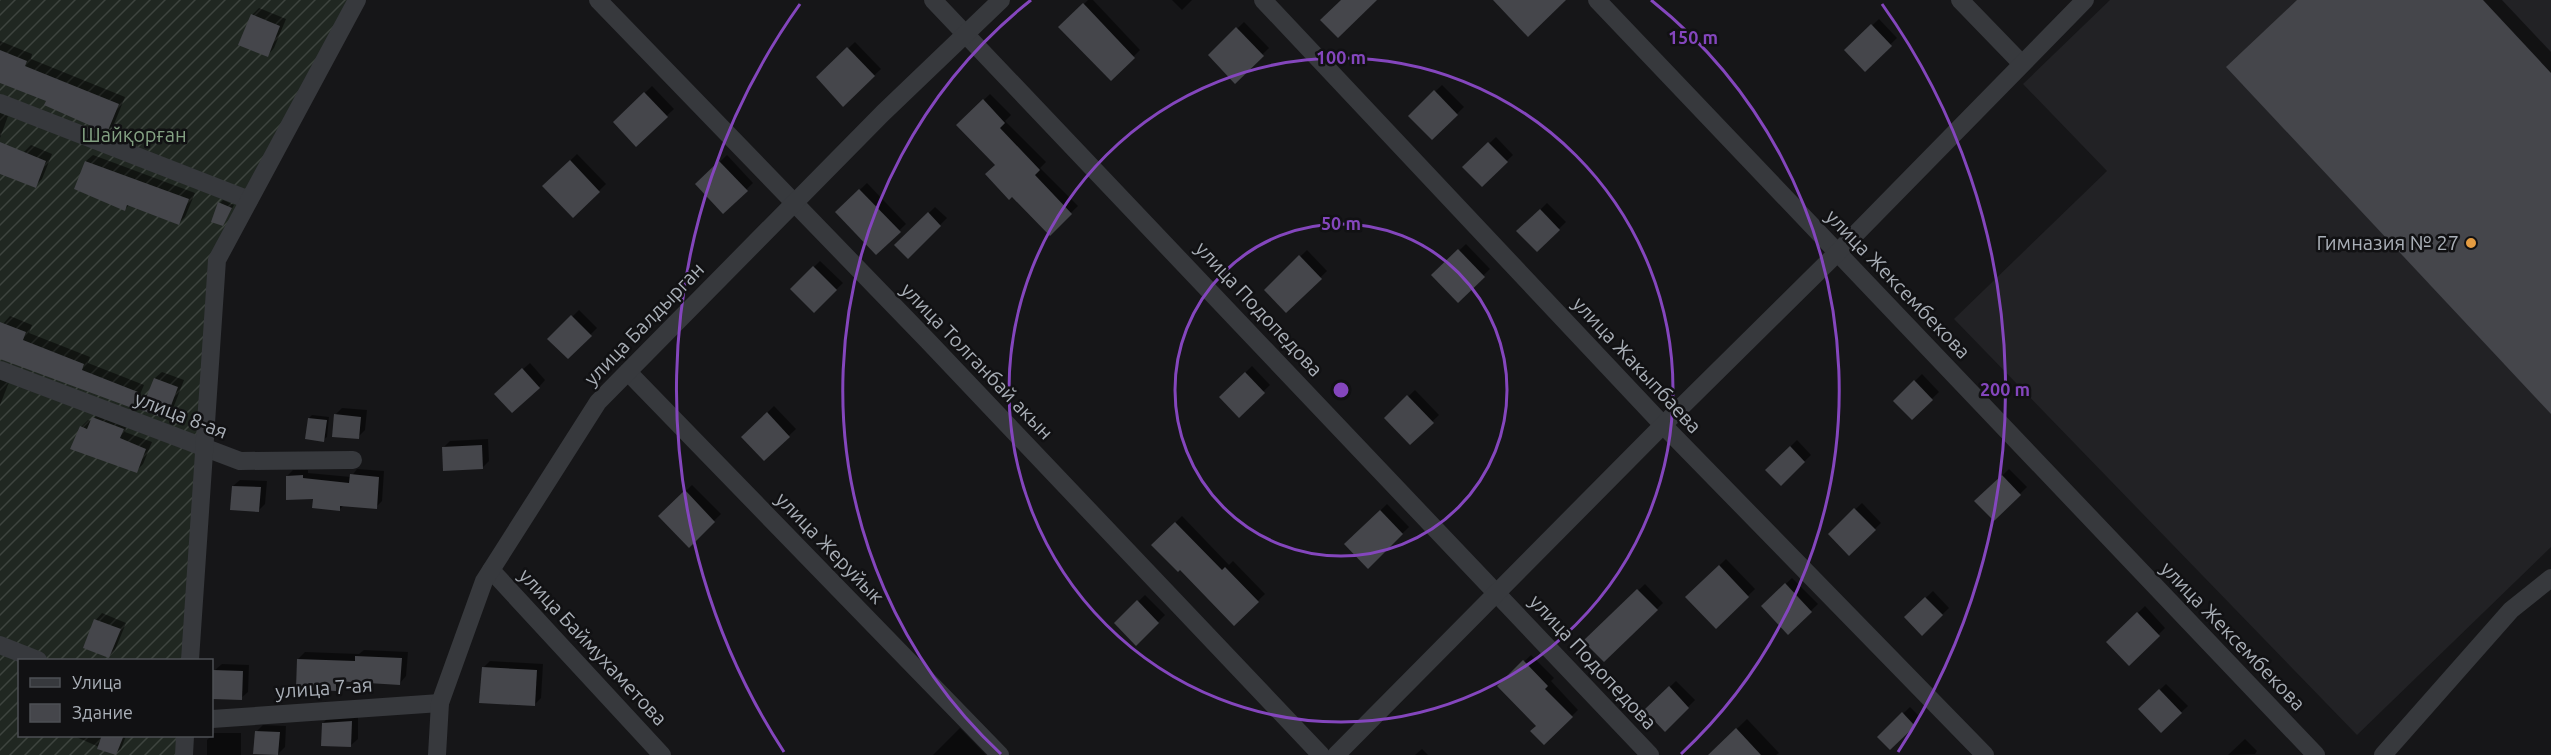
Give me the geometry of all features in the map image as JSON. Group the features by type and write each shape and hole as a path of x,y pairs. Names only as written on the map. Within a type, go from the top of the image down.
{"street":[{"path":"190,659 217,260 357,0"},
{"name":"улица Толганбай акын","path":"598,0 1321,755"},
{"name":"улица Подопедова","path":"933,0 1650,755"},
{"name":"улица Балдырган","path":"437,755 440,703 484,581 598,402 794,203 1001,0"},
{"name":"улица Жакыпбаева","path":"1263,0 1663,425 1985,755"},
{"name":"улица Жексембекова","path":"1597,0 2316,755"},
{"path":"1960,0 2021,63"},
{"path":"1336,755 1837,253 2085,0"},
{"path":"0,103 249,200"},
{"name":"улица 8-ая","path":"0,370 240,462 353,460"},
{"name":"улица Жеруйык","path":"628,372 1000,755"},
{"name":"улица Баймухаметова","path":"491,570 662,755"},
{"path":"2383,755 2511,610 2551,578"},
{"path":"0,645 35,659"},
{"name":"улица 7-ая","path":"213,719 440,703"},
{"path":"184,755 185,737"}],"shaded area":[{"path":"2110,0 2551,0 2551,547 2357,735 1954,319 2107,171 2023,84"}],"green space":[{"name":"Шайқорған","path":"0,0 365,0 225,249 188,659 18,659 18,737 181,737 179,755 0,755"}],"building":[{"path":"1341,0 1377,0 1338,38 1320,20"},
{"path":"1493,0 1566,0 1528,37"},
{"name":"Гимназия № 27","path":"2297,0 2483,0 2551,73 2551,414 2226,67"},
{"path":"1083,3 1135,58 1111,81 1058,27"},
{"path":"251,14 280,26 268,57 238,45"},
{"path":"1871,24 1892,46 1865,72 1844,50"},
{"path":"1236,27 1264,56 1235,84 1208,55"},
{"path":"847,47 875,76 843,107 816,77"},
{"path":"0,50 27,61 25,66 119,104 107,133 44,105 46,101 0,83"},
{"path":"1434,90 1458,115 1432,140 1408,116"},
{"path":"644,92 668,117 636,147 613,122"},
{"path":"983,99 1005,123 1000,128 1040,170 1035,175 1072,214 1050,236 1012,197 1009,200 985,174 995,165 956,125"},
{"path":"0,142 46,161 36,188 0,174"},
{"path":"1488,142 1508,162 1482,187 1462,167"},
{"path":"570,160 600,192 573,218 542,186"},
{"path":"85,161 189,199 179,225 127,205 125,211 74,189"},
{"path":"719,161 748,191 723,214 695,184"},
{"path":"859,189 901,232 876,255 835,212"},
{"path":"218,202 232,208 223,226 211,222"},
{"path":"1540,209 1560,230 1537,252 1516,231"},
{"path":"928,212 941,226 908,259 894,245"},
{"path":"1458,249 1485,277 1458,303 1431,275"},
{"path":"1299,255 1322,279 1286,313 1264,290"},
{"path":"813,266 837,290 814,313 790,289"},
{"path":"571,315 592,336 568,359 547,339"},
{"path":"0,322 26,332 23,340 84,364 82,370 138,392 132,408 0,359"},
{"path":"522,368 540,388 512,413 494,394"},
{"path":"1245,372 1265,393 1239,418 1219,397"},
{"path":"154,378 178,387 166,419 141,410"},
{"path":"1914,380 1933,400 1912,420 1893,401"},
{"path":"1407,395 1434,423 1410,445 1384,418"},
{"path":"767,412 790,437 764,461 741,437"},
{"path":"334,414 361,417 359,439 332,437"},
{"path":"92,417 124,429 120,438 146,449 137,473 70,449 80,426 87,429"},
{"path":"308,418 327,420 324,442 305,439"},
{"path":"482,445 483,469 443,471 442,447"},
{"path":"1790,446 1805,462 1781,486 1765,470"},
{"path":"350,474 379,477 377,509 340,506 340,511 312,508 313,499 286,500 286,476 303,475 303,478 349,483"},
{"path":"2002,475 2021,495 1994,521 1974,501"},
{"path":"232,486 261,487 259,512 230,510"},
{"path":"685,490 715,522 689,548 658,516"},
{"path":"1854,508 1876,530 1849,556 1828,534"},
{"path":"1380,510 1403,534 1368,569 1344,544"},
{"path":"1175,522 1222,570 1225,567 1259,602 1234,626 1180,570 1178,572 1151,545"},
{"path":"1719,565 1749,597 1716,629 1685,597"},
{"path":"1785,583 1812,612 1788,635 1761,606"},
{"path":"1637,589 1658,610 1604,662 1583,641"},
{"path":"1925,597 1943,615 1922,636 1904,617"},
{"path":"1137,600 1159,623 1136,646 1114,623"},
{"path":"2137,612 2160,636 2129,666 2106,642"},
{"path":"94,619 121,629 109,658 83,648"},
{"path":"355,656 402,658 400,685 336,681 336,691 296,689 297,659 355,661"},
{"path":"1523,660 1548,686 1545,689 1573,717 1544,745 1530,731 1536,726 1497,686"},
{"path":"482,667 537,670 535,706 479,703"},
{"path":"213,670 243,671 242,700 213,699"},
{"path":"1669,686 1689,708 1665,732 1644,710"},
{"path":"2159,689 2182,713 2161,733 2138,709"},
{"path":"1902,712 1915,726 1890,750 1877,737"},
{"path":"352,721 351,747 321,746 322,723"},
{"path":"1736,728 1761,755 1708,755"},
{"path":"255,731 280,732 278,755 253,754"},
{"path":"101,737 123,737 116,755 97,749"}],"place":[{"name":"Гимназия № 27","path":"2471,243"}]}
